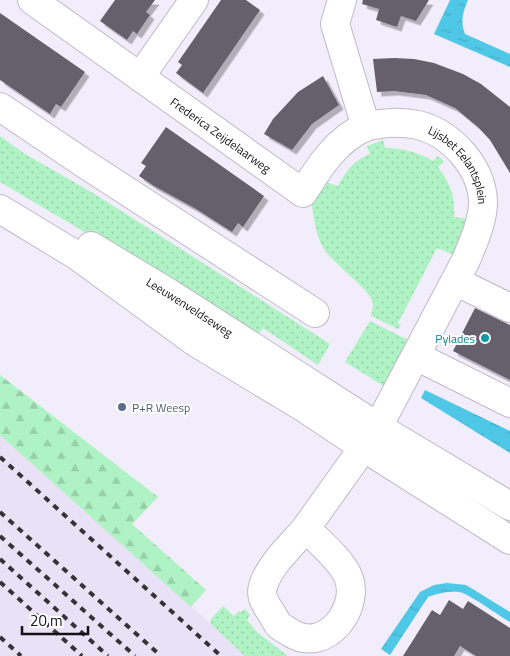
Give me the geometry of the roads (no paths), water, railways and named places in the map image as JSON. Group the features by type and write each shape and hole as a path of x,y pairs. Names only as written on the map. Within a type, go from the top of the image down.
{"street":[{"name":"Frederica Zeijdelaarweg","path":"32,0 304,193"},
{"path":"140,78 194,0"},
{"path":"342,0 335,24 366,127"},
{"path":"0,107 315,313"},
{"name":"Lijsbet Eelantsplein","path":"304,193 322,162 344,140 366,127 395,122 419,125 441,135 457,147 472,166 479,180 483,202 476,236 416,356 370,437"},
{"name":"Leeuwenveldseweg","path":"0,192 169,293 510,540"},
{"name":"Leeuwenveldseweg","path":"0,209 76,255 195,342 306,409 370,437 510,506"},
{"path":"455,281 510,308"},
{"path":"416,356 510,403"},
{"path":"306,528 370,437"}],"water":[{"path":"450,0 468,0 463,17 465,34 510,54 510,67 434,34"},
{"path":"425,390 510,431 510,453 421,398"},
{"path":"447,583 466,585 510,612 510,622 464,594 459,592 440,593 428,597 390,655 381,649 420,592 434,585"}],"railway":[{"path":"0,457 221,656"},
{"path":"0,512 161,656"},
{"path":"0,536 135,656"},
{"path":"0,559 108,656"},
{"path":"0,582 82,656"},
{"path":"0,637 21,656"}],"place":[{"name":"Pylades","path":"485,338"},
{"name":"P+R Weesp","path":"122,407"}]}
